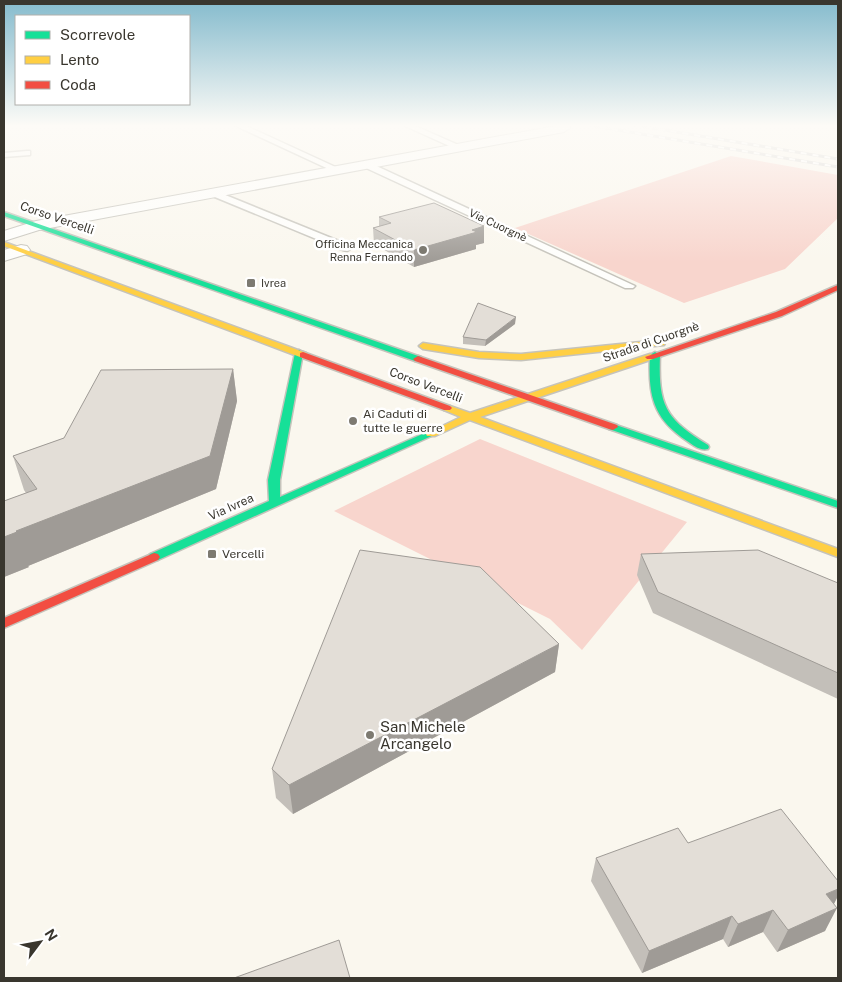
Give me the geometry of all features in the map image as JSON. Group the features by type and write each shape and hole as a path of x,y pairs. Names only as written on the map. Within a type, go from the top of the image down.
{"main road":[{"name":"Corso Vercelli","path":"4,214 838,505"},
{"name":"Corso Vercelli","path":"4,244 838,552"},
{"name":"Strada di Cuorgnè","path":"470,417 779,314 838,287"},
{"path":"334,330 448,351 504,357 541,356 700,340"},
{"path":"275,502 274,480 299,353"},
{"path":"655,356 653,395 661,414 670,425 691,440 760,478"},
{"name":"Via Ivrea","path":"4,624 470,417"}],"street":[{"path":"4,236 36,226 334,171"},
{"path":"4,256 21,250"}],"lane":[{"name":"Via Cuorgnè","path":"380,171 630,286"},
{"path":"213,193 347,248"}],"shaded area":[{"path":"687,171 814,171 838,175 838,218 785,269 684,303 515,228"},
{"path":"480,439 687,522 582,650 550,619 334,511"}],"building":[{"path":"434,203 484,226 472,230 477,232 414,250 373,228 391,223 379,217"},
{"path":"478,303 516,317 486,340 463,337"},
{"path":"233,369 210,456 4,537 4,501 37,489 13,456 64,438 101,370"},
{"name":"San Michele Arcangelo","path":"360,550 480,567 559,644 289,785 272,769"},
{"path":"758,550 838,583 838,673 658,592 641,554"},
{"path":"781,809 838,881 838,889 826,894 837,908 788,930 773,910 738,924 732,916 649,951 596,858 678,828 688,843"},
{"path":"339,940 350,978 234,978"}],"traffic: fast":[{"path":"4,214 418,359"},
{"path":"275,502 274,480 299,353"},
{"path":"655,355 655,387 657,400 662,411 678,429 704,447"},
{"path":"613,427 838,505"},
{"path":"154,557 431,434"}],"traffic: slow":[{"path":"4,244 303,355"},
{"path":"423,346 479,355 521,357 661,343"},
{"path":"431,434 469,417 650,357"},
{"path":"447,408 838,553"}],"traffic: jam":[{"path":"650,357 779,314 838,287"},
{"path":"303,355 447,408"},
{"path":"418,359 613,427"},
{"path":"4,623 154,557"}],"place":[{"name":"Officina Meccanica Renna Fernando","path":"423,250"},
{"name":"Ivrea","path":"251,283"},
{"name":"Ai Caduti di tutte le guerre","path":"353,421"},
{"name":"Vercelli","path":"212,554"},
{"name":"San Michele Arcangelo","path":"370,735"}]}
